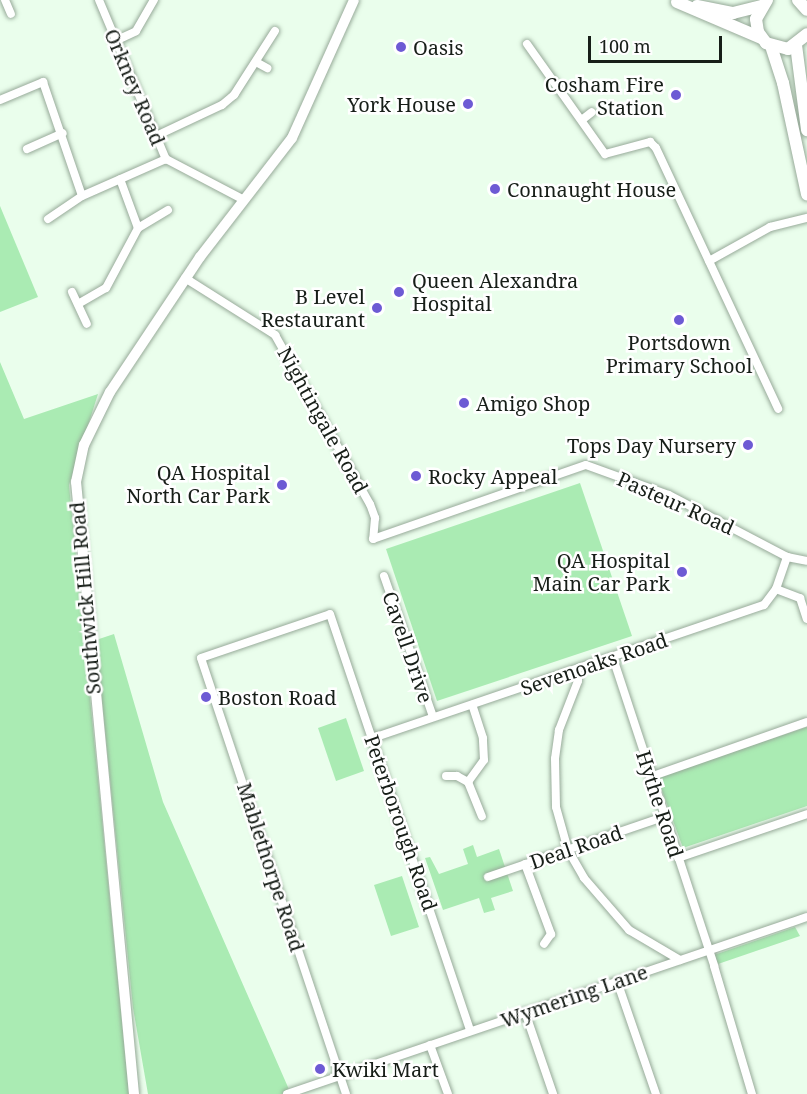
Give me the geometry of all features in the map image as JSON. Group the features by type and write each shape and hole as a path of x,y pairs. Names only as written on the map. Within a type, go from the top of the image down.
{"main road":[{"name":"Southwick Hill Road","path":"135,1094 75,499 84,445 110,392 185,279 292,138 354,0"},
{"path":"675,1 733,13 764,3"},
{"path":"675,1 766,42 796,45"},
{"path":"764,3 756,26 766,42 783,82 807,194"},
{"path":"796,45 807,34"},
{"path":"796,45 807,130"}],"street":[{"path":"2,0 11,14"},
{"name":"Orkney Road","path":"99,0 166,159 244,200"},
{"path":"115,41 136,31 154,0"},
{"path":"156,136 222,105 234,95 275,31"},
{"path":"527,45 583,119 605,154 650,142 656,148 778,410"},
{"path":"256,62 267,68"},
{"path":"0,100 43,82 63,133 82,196"},
{"path":"583,119 592,112"},
{"path":"27,149 63,133"},
{"path":"48,219 82,196 166,159"},
{"path":"120,180 138,228"},
{"path":"78,304 106,288 138,228 168,210"},
{"path":"709,261 770,227 807,218"},
{"name":"Nightingale Road","path":"185,279 275,335 370,504 375,518 373,538"},
{"path":"72,292 87,324"},
{"name":"Pasteur Road","path":"373,538 586,465 669,495 787,557 807,561"},
{"name":"Sevenoaks Road","path":"373,738 764,605 776,589 787,557"},
{"name":"Cavell Drive","path":"384,576 433,717"},
{"path":"776,589 803,596 807,619"},
{"name":"Mablethorpe Road","path":"330,614 201,658 346,1094"},
{"name":"Peterborough Road","path":"330,614 471,1031"},
{"name":"Hythe Road","path":"613,658 663,818 709,951 752,1094"},
{"path":"577,670 578,681 559,730 555,759 556,807 568,850 591,887 628,930 680,960"},
{"path":"468,783 484,760 483,738 472,705"},
{"path":"650,777 807,722"},
{"path":"446,776 457,776 468,783 482,816"},
{"path":"678,858 807,814"},
{"name":"Deal Road","path":"488,877 663,818"},
{"path":"525,864 551,934 543,944"},
{"name":"Wymering Lane","path":"287,1094 616,981 806,920"},
{"path":"616,981 656,1094"},
{"path":"525,1012 554,1094"},
{"path":"430,1045 448,1094"}],"green space":[{"path":"0,206 38,297 0,312"},
{"path":"0,362 24,419 98,394 69,485 129,1094 0,1094"},
{"path":"580,483 632,636 437,701 386,549"},
{"path":"114,634 163,802 291,1094 148,1094 133,1008 96,640"},
{"path":"346,718 364,771 336,781 318,728"},
{"path":"807,727 807,806 683,848 657,777"},
{"path":"473,845 477,857 499,849 513,891 491,898 495,910 484,913 479,898 443,910 425,858 430,857 439,874 468,864 463,849"},
{"path":"402,876 419,927 391,936 374,885"},
{"path":"795,927 800,936 718,964 714,955"}],"place":[{"name":"Oasis","path":"401,47"},
{"name":"Cosham Fire Station","path":"676,95"},
{"name":"York House","path":"468,104"},
{"name":"Connaught House","path":"495,189"},
{"name":"Queen Alexandra Hospital","path":"399,292"},
{"name":"B Level Restaurant","path":"377,308"},
{"name":"Portsdown Primary School","path":"679,320"},
{"name":"Amigo Shop","path":"464,403"},
{"name":"Tops Day Nursery","path":"748,445"},
{"name":"Rocky Appeal","path":"416,476"},
{"name":"QA Hospital North Car Park","path":"282,485"},
{"name":"QA Hospital Main Car Park","path":"682,572"},
{"name":"Boston Road","path":"206,697"},
{"name":"Kwiki Mart","path":"320,1069"}]}
